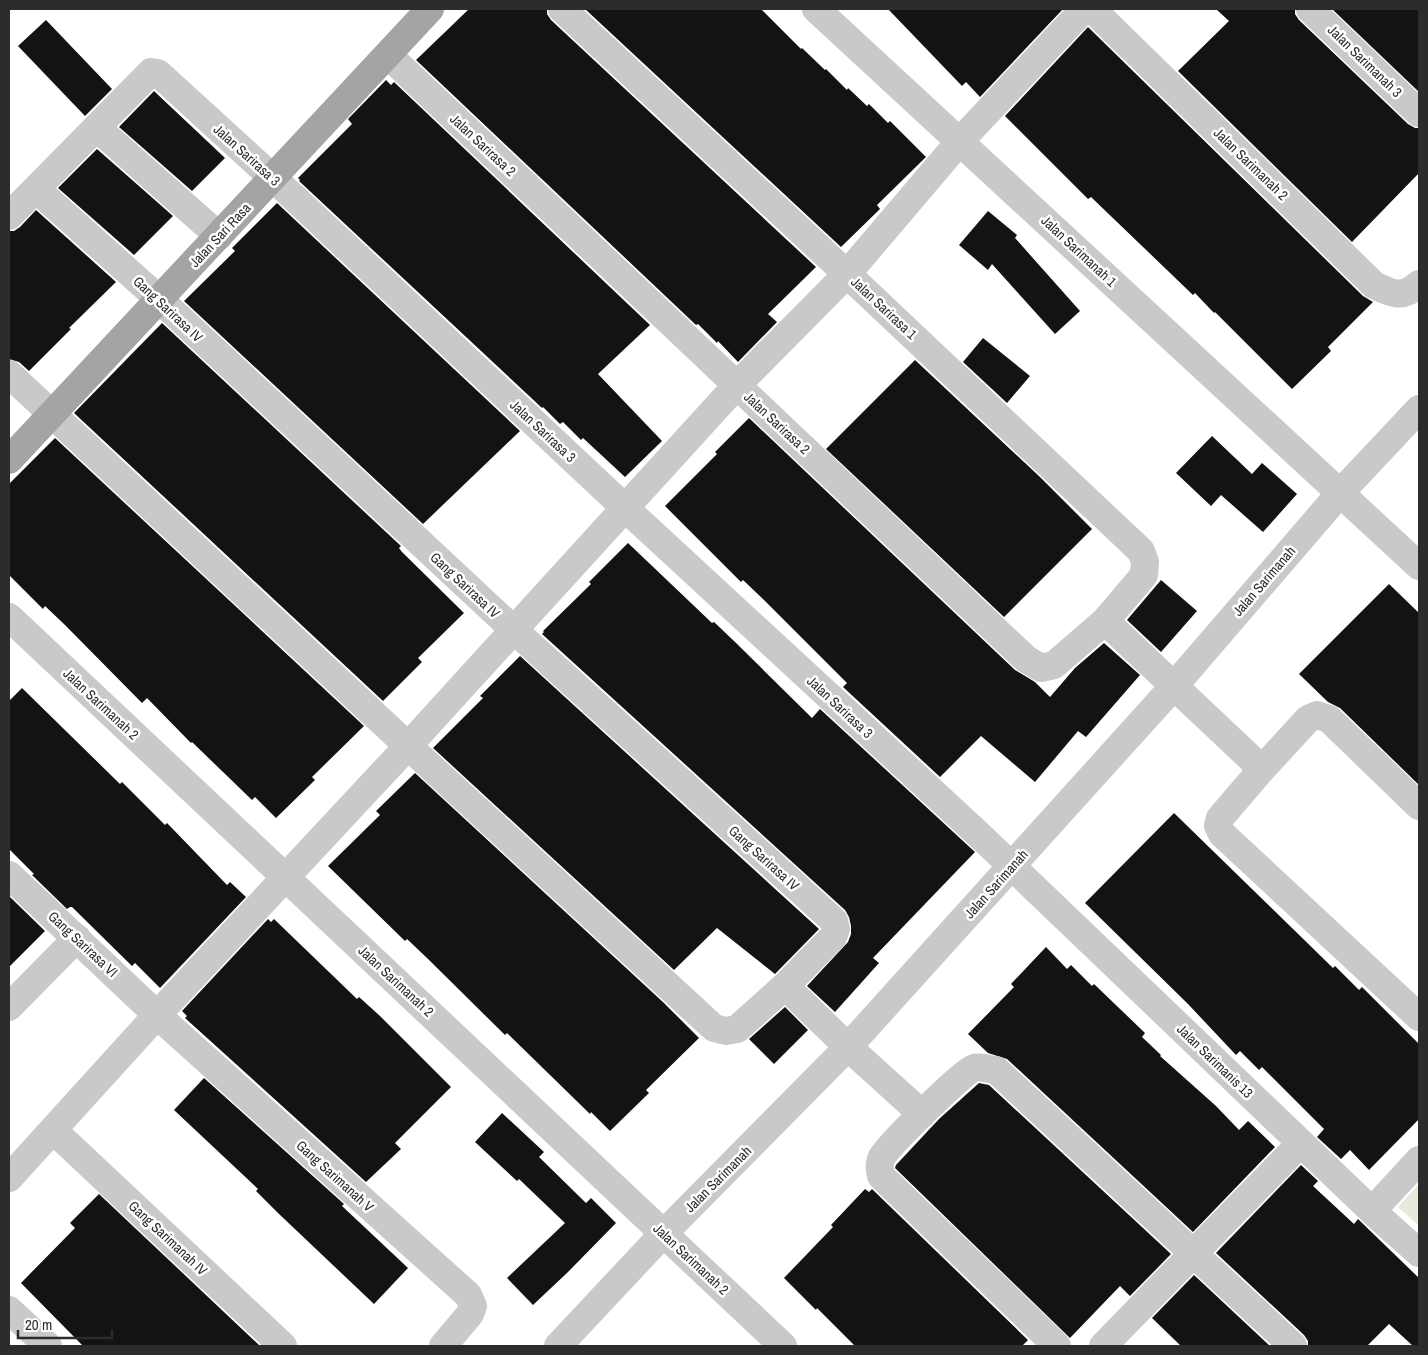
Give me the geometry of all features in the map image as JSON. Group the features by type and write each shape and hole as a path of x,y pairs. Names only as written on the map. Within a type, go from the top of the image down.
{"main road":[{"name":"Jalan Sari Rasa","path":"9,460 430,9"}],"street":[{"name":"Jalan Sarirasa 1","path":"562,9 1141,551 1145,562 1144,575 1104,621"},
{"name":"Jalan Sarimanah 1","path":"816,9 1419,566"},
{"path":"9,1178 157,1014 287,878 737,385 847,274 960,142 1084,9"},
{"name":"Jalan Sarimanah 2","path":"1092,9 1374,285 1400,295 1414,289 1419,284"},
{"name":"Jalan Sarimanah 3","path":"1310,9 1419,113"},
{"name":"Jalan Sarirasa 2","path":"388,54 1026,660 1041,668 1054,665 1104,621"},
{"name":"Jalan Sarirasa 3","path":"9,216 153,71 158,73 1012,867"},
{"path":"97,128 219,236"},
{"name":"Gang Sarirasa IV","path":"36,189 160,300 514,630 834,921 836,929 833,937 786,986"},
{"path":"9,374 714,1028 726,1031 737,1029 786,986 848,1047 922,1114"},
{"name":"Jalan Sarimanah","path":"558,1346 663,1234 848,1047 1174,686 1341,492 1419,409"},
{"name":"Jalan Sarimanah 2","path":"9,617 783,1346"},
{"path":"1104,621 1262,769"},
{"path":"1419,806 1329,719 1317,715 1308,719 1262,769 1220,818 1218,826 1219,830 1419,1017"},
{"name":"Jalan Sarimanis 13","path":"1012,867 1372,1211 1419,1253"},
{"name":"Gang Sarirasa VI","path":"9,875 157,1014"},
{"path":"9,1007 77,938"},
{"name":"Gang Sarimanah V","path":"157,1014 468,1295 473,1306 470,1314 443,1346"},
{"path":"1057,1346 880,1176 879,1166 882,1156 963,1074 975,1068 996,1070 1293,1346"},
{"name":"Gang Sarimanah IV","path":"53,1130 283,1346"},
{"path":"1103,1346 1301,1143"},
{"path":"1372,1211 1419,1160"},
{"path":"9,1310 48,1346"}],"green space":[{"path":"1419,1184 1419,1226 1398,1207"}],"building":[{"path":"469,9 547,9 547,14 551,20 816,267 768,314 777,322 738,362 718,341 717,343 698,324 696,325 416,60"},
{"path":"585,9 761,9 801,49 826,69 847,90 848,88 867,106 869,104 888,123 890,121 926,157 877,205 880,209 841,247"},
{"path":"888,9 1063,9 980,97 966,82 962,86"},
{"path":"1216,9 1295,9 1295,14 1299,20 1408,124 1419,128 1419,173 1352,242 1178,71 1229,21"},
{"path":"1332,9 1419,9 1419,92"},
{"path":"46,20 112,89 85,116 18,46"},
{"path":"1088,27 1363,296 1373,302 1328,347 1331,351 1292,389 1195,293 1193,295 1091,197 1088,199 1005,116"},
{"path":"386,80 391,85 394,82 650,325 598,374 662,441 625,477 583,438 581,440 563,422 560,424 542,408 299,181 298,178 352,124 348,119"},
{"path":"154,91 225,158 192,191 119,127"},
{"path":"97,149 173,216 134,255 58,188"},
{"path":"277,203 520,431 423,524 184,301 235,251 232,248"},
{"path":"36,210 116,282 29,371 19,362 9,359 9,231 14,231 20,227"},
{"path":"988,211 1017,235 1015,238 1080,311 1055,334 992,264 988,270 959,245"},
{"path":"162,323 401,546 399,548 402,552 464,613 418,658 422,662 383,701 74,413"},
{"path":"983,338 1030,376 1007,403 963,362"},
{"path":"915,360 1040,477 1092,529 1004,617 826,449"},
{"path":"749,418 1015,670 1035,682 1050,697 1075,668 1104,643 1140,675 1086,737 1078,731 1035,782 981,736 940,777 843,687 847,683 763,599 743,580 741,582 665,506 717,454 715,452"},
{"path":"1212,436 1252,474 1262,463 1297,494 1263,532 1221,495 1211,506 1176,473"},
{"path":"55,438 364,726 312,777 315,780 276,818 255,797 252,800 191,743 147,698 142,703 65,625 45,606 43,609 9,575 9,484"},
{"path":"628,543 712,623 714,622 734,641 812,718 820,709 975,852 873,958 879,963 835,1012 807,986 848,942 851,926 845,910 542,634 591,584 589,582"},
{"path":"1161,580 1197,611 1161,652 1127,620"},
{"path":"1389,584 1419,613 1419,785 1340,708 1328,702 1299,674"},
{"path":"520,656 819,929 775,974 717,928 674,970 433,748 483,698 480,696"},
{"path":"22,688 120,784 122,782 165,825 167,823 227,885 230,882 246,897 160,988 135,963 132,966 72,907 67,909 32,875 34,874 9,849 9,701"},
{"path":"415,773 664,1003 699,1038 646,1090 649,1093 610,1131 507,1033 505,1035 427,958 407,939 405,941 328,866 380,815 376,811"},
{"path":"1174,813 1333,968 1335,966 1359,990 1362,987 1419,1044 1419,1119 1369,1170 1350,1150 1341,1159 1317,1137 1324,1129 1262,1067 1259,1070 1240,1051 1236,1055 1188,1004 1085,903"},
{"path":"9,898 45,931 9,967"},
{"path":"268,919 271,922 274,919 357,999 359,997 380,1016 451,1087 395,1143 401,1149 366,1182 185,1018 187,1016 182,1011"},
{"path":"1046,947 1067,969 1071,965 1092,986 1094,984 1145,1033 1142,1037 1160,1056 1216,1106 1239,1130 1248,1121 1275,1147 1193,1232 1007,1059 988,1053 968,1034 1014,987 1011,984"},
{"path":"785,1007 808,1030 774,1064 749,1039"},
{"path":"204,1078 344,1204 342,1206 408,1268 374,1304 278,1213 256,1191 258,1189 174,1110"},
{"path":"979,1083 989,1085 1171,1254 1130,1296 1120,1286 1070,1338 895,1168 939,1119"},
{"path":"502,1113 544,1152 539,1157 586,1203 591,1198 616,1223 533,1305 507,1278 565,1223 519,1179 517,1181 475,1142"},
{"path":"1301,1165 1318,1181 1313,1186 1354,1224 1358,1219 1419,1278 1419,1346 1413,1346 1389,1324 1367,1346 1308,1346 1308,1341 1304,1335 1216,1253"},
{"path":"865,1189 869,1192 872,1189 1028,1340 1022,1346 855,1346 817,1308 816,1310 784,1278 833,1227 831,1225"},
{"path":"99,1194 260,1346 83,1346 21,1283 75,1228 70,1223"},
{"path":"1194,1275 1270,1346 1181,1346 1152,1318"}]}
